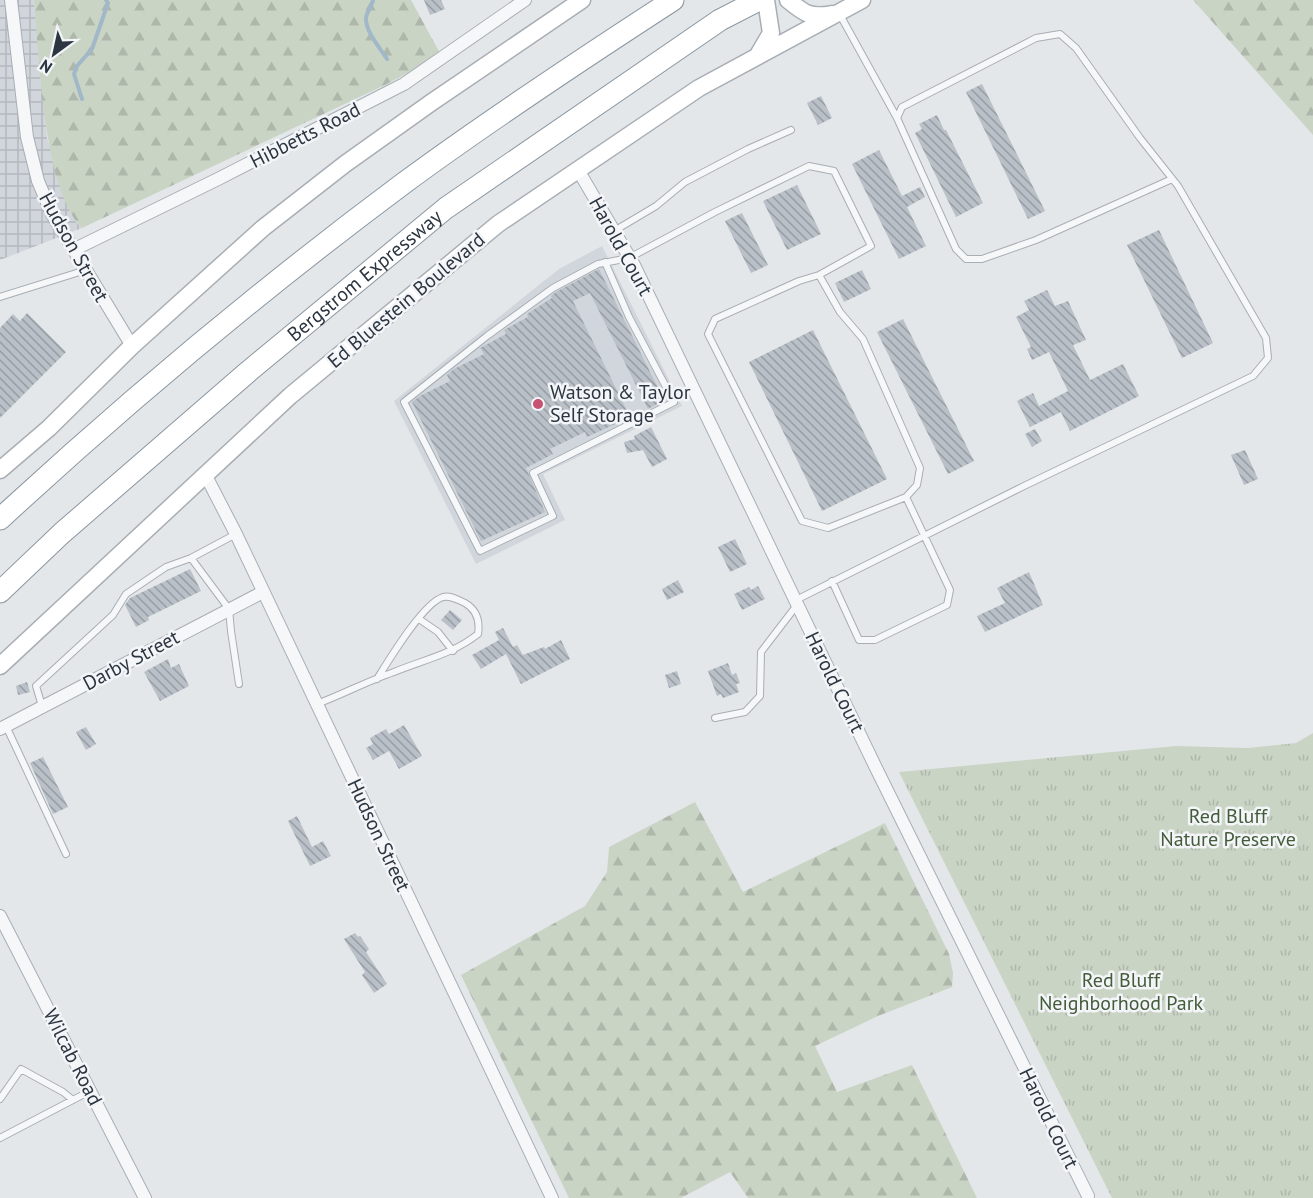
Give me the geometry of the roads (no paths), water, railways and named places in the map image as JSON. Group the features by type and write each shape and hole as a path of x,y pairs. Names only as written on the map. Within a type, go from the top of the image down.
{"highway":[{"path":"0,519 172,366 315,250 405,182 673,0"},
{"name":"Bergstrom Expressway","path":"0,592 62,533 249,371 446,208 720,20 759,0"}],"main road":[{"path":"0,470 48,428 132,346 263,228 345,164 582,0"},
{"path":"757,57 771,33 766,0"},
{"path":"788,0 804,13 818,16 838,13"},
{"name":"Ed Bluestein Boulevard","path":"0,666 290,396 498,225 699,88 862,0"}],"street":[{"name":"Hudson Street","path":"10,0 27,137 38,181 52,214 132,346"},
{"name":"Hibbetts Road","path":"73,250 404,84 525,0"},
{"name":"Harold Court","path":"578,170 629,258 876,768 1088,1196"},
{"name":"Hudson Street","path":"205,474 236,534 552,1198"},
{"name":"Darby Street","path":"3,728 263,592"},
{"name":"Wilcab Road","path":"0,916 145,1198"}],"lane":[{"path":"838,13 897,118 956,249 966,259 982,260 1036,240 1172,179"},
{"path":"715,718 745,712 760,696 761,652 796,602 832,581 925,535 1253,376 1268,358 1266,338 1205,230 1172,179 1076,48 1060,34 1036,38 902,107 897,118"},
{"path":"614,231 656,206 686,182 747,149 791,130"},
{"path":"605,262 629,316 674,402 533,473 553,516 480,551 404,402 486,336 554,288 598,264 605,262 629,258 715,212 809,166 834,171 872,246 819,275 799,280 715,319 708,334 802,521 828,528 906,497 917,485 920,468 863,339 840,312 819,275"},
{"path":"0,297 86,270"},
{"path":"832,581 859,640 874,640 947,605 950,590 906,497"},
{"path":"42,707 36,686 113,615 126,594 166,567 191,558 236,534"},
{"path":"191,558 229,609 239,684"},
{"path":"317,704 453,651 478,634 480,622 472,607 453,597 443,597 426,610 377,679"},
{"path":"419,619 438,632 453,651"},
{"path":"3,728 66,854"},
{"path":"0,1099 21,1069 73,1100"},
{"path":"0,1138 90,1091"}],"waterway":[{"path":"82,99 74,74 77,66 92,49 108,3 106,0"},
{"path":"373,0 366,16 367,24 387,59"}],"place":[{"name":"Watson & Taylor Self Storage","path":"538,404"}],"park label":[{"name":"Red Bluff Nature Preserve","path":"1228,828"},
{"name":"Red Bluff Neighborhood Park","path":"1121,992"}]}
